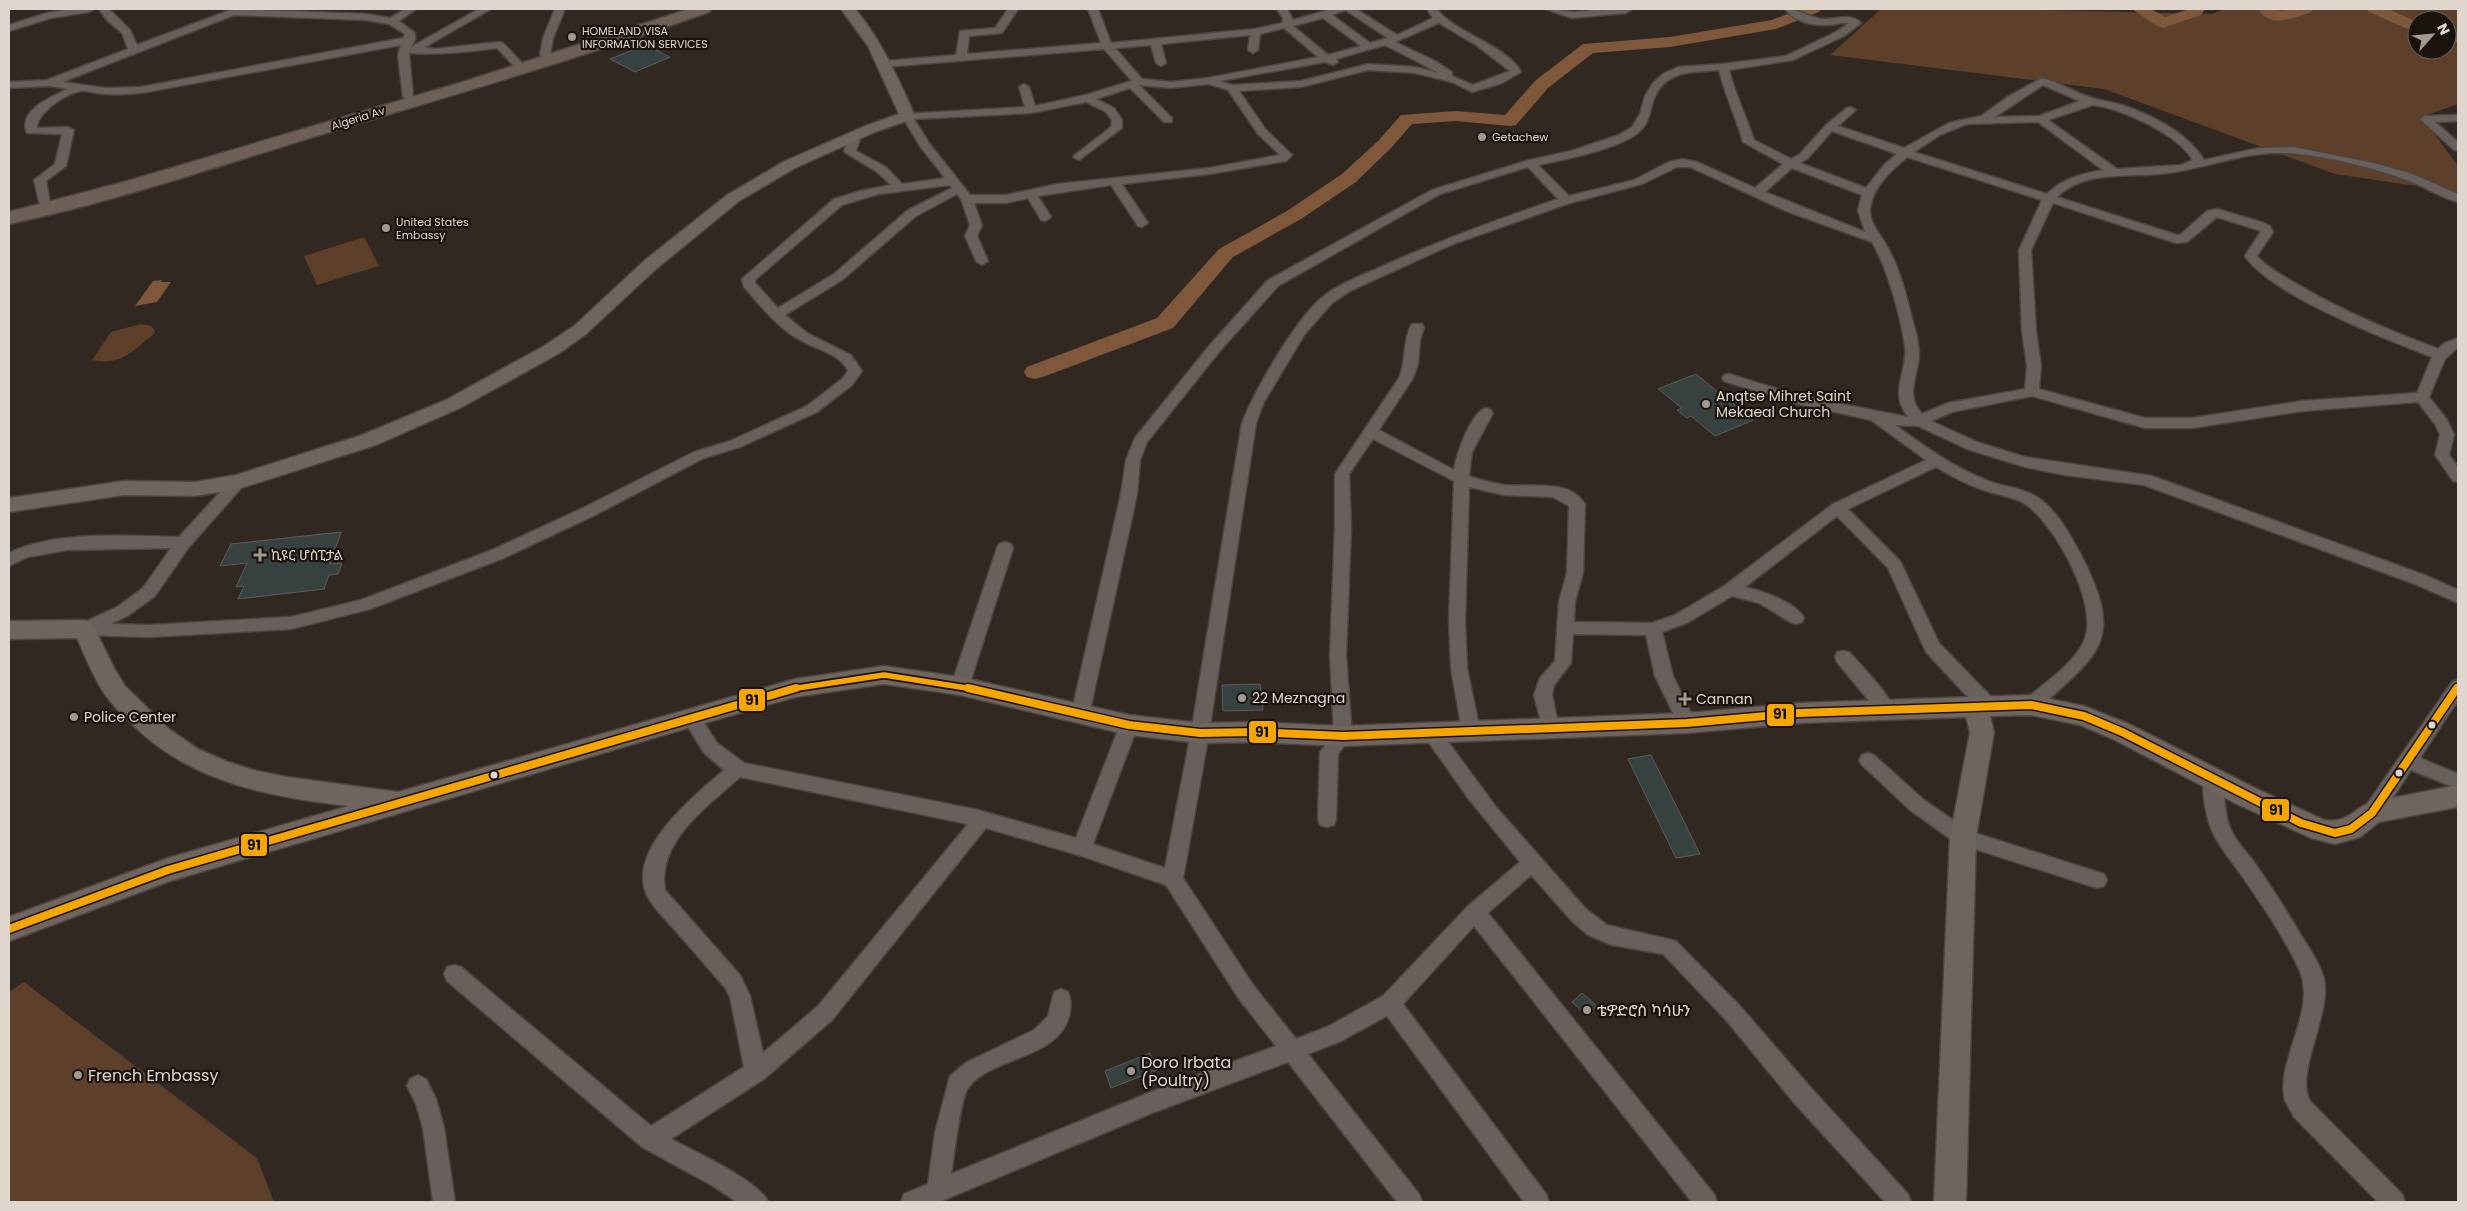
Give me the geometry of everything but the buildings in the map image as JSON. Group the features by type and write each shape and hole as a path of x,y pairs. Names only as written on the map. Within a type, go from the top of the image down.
{"main road":[{"name":"Algeria Av","path":"9,211 148,174 518,64 681,9"},
{"name":"Algeria Av","path":"9,218 114,191 570,55 703,9"}],"street":[{"path":"9,28 39,13 89,9"},
{"path":"104,9 110,18 126,32 134,50"},
{"path":"392,21 411,9"},
{"path":"9,85 49,83 78,88 123,91 155,88 413,44 486,9"},
{"path":"545,55 548,38 560,9"},
{"path":"848,9 866,30 885,64 908,116 924,144 967,199 976,226 971,236 982,262"},
{"path":"961,58 964,33 998,31 1013,9"},
{"path":"1093,9 1107,46 1168,120"},
{"path":"1282,9 1288,19 1286,25"},
{"path":"885,64 1155,42 1187,44 1255,32 1342,9"},
{"path":"1350,9 1391,41 1431,63 1469,88 1477,89 1498,81 1516,70 1480,43 1439,19 1432,9"},
{"path":"1551,9 1565,15 1626,10"},
{"path":"9,96 49,83 237,10 299,16 366,17 392,21 410,31 413,44"},
{"path":"1080,715 1129,494 1133,460 1140,440 1208,356 1273,283 1422,198 1479,177 1530,163 1574,154 1623,137 1636,128 1645,114 1650,96 1657,85 1667,76 1682,69 1723,67 1789,58 1831,38 1856,23 1844,18 1825,22 1793,12"},
{"path":"1324,14 1369,47"},
{"path":"9,505 116,489 196,488 238,482 369,440 453,404 518,368 580,330 657,259 733,198 789,165 855,136 908,116 1030,110 1088,98 1136,83 1171,85 1208,81 1242,72 1326,59 1391,41 1439,19"},
{"path":"1286,25 1326,59 1340,64 1368,68 1406,68 1456,80"},
{"path":"1253,50 1256,40 1255,32"},
{"path":"1155,42 1160,63"},
{"path":"408,97 403,55 413,44"},
{"path":"413,44 434,52 499,45 518,64"},
{"path":"1723,67 1731,98 1741,117 1746,138 1757,148 1792,164 1867,193"},
{"path":"1208,81 1232,88 1301,84 1368,68"},
{"path":"1985,119 2013,98 2042,82 2091,102 2104,103 2132,113 2175,137 2197,153 2199,161 2194,166"},
{"path":"1024,87 1030,110"},
{"path":"44,203 40,180 60,166 68,130 31,131 32,121 40,108 78,88"},
{"path":"967,199 991,200 1282,159 1286,155 1262,132 1232,88"},
{"path":"1079,156 1116,128 1117,120 1110,110 1088,98"},
{"path":"2091,102 2040,119 1985,119 1952,124 1904,153 1867,193 1864,212 1874,239 1886,258 1901,305 1912,354 1905,397 1919,421 1975,447 2028,463 2147,480 2421,580 2458,597"},
{"path":"1757,193 1780,171 1804,156 1830,127 1851,110"},
{"path":"2458,118 2424,120 2458,148"},
{"path":"2040,119 2115,173"},
{"path":"1830,127 1904,153 2176,239 2183,239 2211,214 2217,213 2260,226 2267,232 2251,256 2261,267 2324,306 2377,331 2440,355"},
{"path":"855,136 850,151 854,156 880,168 893,179 900,189"},
{"path":"2032,392 2034,366 2029,331 2025,250 2049,198 2055,190 2066,184 2088,177 2115,173 2159,172 2268,150 2305,152 2398,172 2425,182 2458,198"},
{"path":"1173,879 1200,733 1249,424 1257,402 1299,333 1327,300 1346,288 1449,241 1566,200 1638,182 1682,162 1693,164 1836,226 1874,239"},
{"path":"1530,163 1566,200"},
{"path":"1115,182 1142,223"},
{"path":"9,630 84,629 149,631 291,623 364,605 506,551 588,512 699,455 735,444 812,409 847,382 855,371 848,358 839,352 802,336 749,284 748,279 838,202 869,192 955,185"},
{"path":"778,314 838,277 877,246 912,213 955,185"},
{"path":"1031,194 1045,216"},
{"path":"1327,819 1329,752 1342,736 1338,655 1343,527 1342,474 1371,432 1412,365 1412,339 1417,328"},
{"path":"2422,397 2432,367 2451,344 2458,342"},
{"path":"1729,378 1798,400 1904,422 1919,421 1948,408 2032,392 2145,423 2192,423 2302,406 2422,397"},
{"path":"2422,397 2447,435 2442,455 2458,477"},
{"path":"1471,731 1459,668 1457,621 1462,480 1460,462 1464,450 1486,413"},
{"path":"1874,417 1936,461 1983,485 2017,494 2042,508 2058,530 2086,583 2096,616 2091,644 2070,669 2031,704"},
{"path":"1371,432 1462,480 1503,490 1567,496 1577,504 1575,573 1567,601 1562,663 1546,683 1543,694 1550,728"},
{"path":"1565,628 1653,629 1681,619 1730,590 1838,508 1936,461"},
{"path":"84,629 123,611 149,592 183,543 238,482"},
{"path":"1838,508 1894,565 1932,647 1970,688 1984,708 1982,732 1963,837 1950,1202"},
{"path":"9,560 23,552 96,542 183,543"},
{"path":"960,686 1005,548"},
{"path":"1730,590 1755,594 1768,599 1796,618"},
{"path":"84,629 109,682 152,731 175,748 203,764 252,782 403,802"},
{"path":"1653,629 1664,676 1686,723"},
{"path":"1843,657 1869,686 1886,709"},
{"path":"9,929 168,870 690,717 795,688 884,675 960,686 1129,725 1200,733 1342,736 1686,723 1799,712 1984,708 2031,704 2050,707 2092,719 2320,830 2335,833 2350,828 2372,813 2410,761 2458,687"},
{"path":"690,717 709,748 720,759 737,769 982,820 1082,848 1173,879 1246,992 1410,1202"},
{"path":"1082,848 1129,725"},
{"path":"1431,732 1454,769 1532,864 1585,920 1596,930 1670,947 1733,1014 1803,1096 1900,1202"},
{"path":"1868,760 1917,805 1963,837 2097,880"},
{"path":"2410,761 2458,782"},
{"path":"737,769 676,825 669,834 652,874 652,883 656,894 726,975 740,996 756,1072"},
{"path":"2212,778 2214,803 2222,832 2264,892 2306,961 2314,980 2312,1005 2296,1080 2295,1097 2302,1109 2394,1202"},
{"path":"2372,813 2458,796"},
{"path":"650,1139 756,1072 825,1013 982,820"},
{"path":"912,1202 1151,1103 1334,1034 1390,1003 1475,912 1532,864"},
{"path":"1475,912 1706,1202"},
{"path":"454,974 650,1139 721,1178 757,1202"},
{"path":"938,1190 946,1133 958,1082 975,1069 1041,1037 1058,1021 1061,1000"},
{"path":"1390,1003 1538,1202"},
{"path":"418,1086 424,1095 436,1140 444,1202"}],"shaded area":[{"path":"1881,9 1996,9 2212,14 2226,9 2458,9 2458,104 2422,117 2458,166 2458,192 2335,174 2104,89 1830,55"},
{"path":"364,237 379,266 317,285 304,256"},
{"path":"162,280 161,282 171,282 157,302 135,306 153,281"},
{"path":"141,324 151,326 155,331 154,334 133,351 126,356 111,361 92,360 111,332"},
{"name":"French Embassy","path":"24,982 257,1158 274,1202 9,1202 9,992"}],"waterway":[{"path":"1035,372 1165,323 1226,253 1294,215 1349,178 1385,144 1407,119 1456,116 1510,121 1542,84 1589,48 1670,42 1776,24 1813,9"},
{"path":"2140,9 2163,23 2195,12 2197,9"},
{"path":"2266,9 2278,17 2305,9"},
{"path":"2375,9 2407,23"}],"transit line":[{"name":"91","path":"9,929 168,870 691,717 795,688 884,675 960,686 1129,725 1200,733 1255,732 1343,736 1687,723 1799,713 2031,705 2084,716 2122,732 2301,823 2335,833 2351,829 2372,813 2458,687"}],"place":[{"name":"HOMELAND VISA INFORMATION SERVICES","path":"572,37"},
{"name":"Getachew","path":"1482,137"},
{"name":"United States Embassy","path":"386,228"},
{"name":"Anqtse Mihret Saint Mekaeal Church","path":"1706,404"},
{"name":"ኪዩር ሆስፒታል","path":"260,555"},
{"name":"22 Meznagna","path":"1242,698"},
{"name":"Cannan","path":"1685,699"},
{"name":"Police Center","path":"74,717"},
{"name":"ቴዎድሮስ ካሳሁን","path":"1587,1010"},
{"name":"Doro Irbata (Poultry)","path":"1131,1071"},
{"name":"French Embassy","path":"78,1075"}]}
